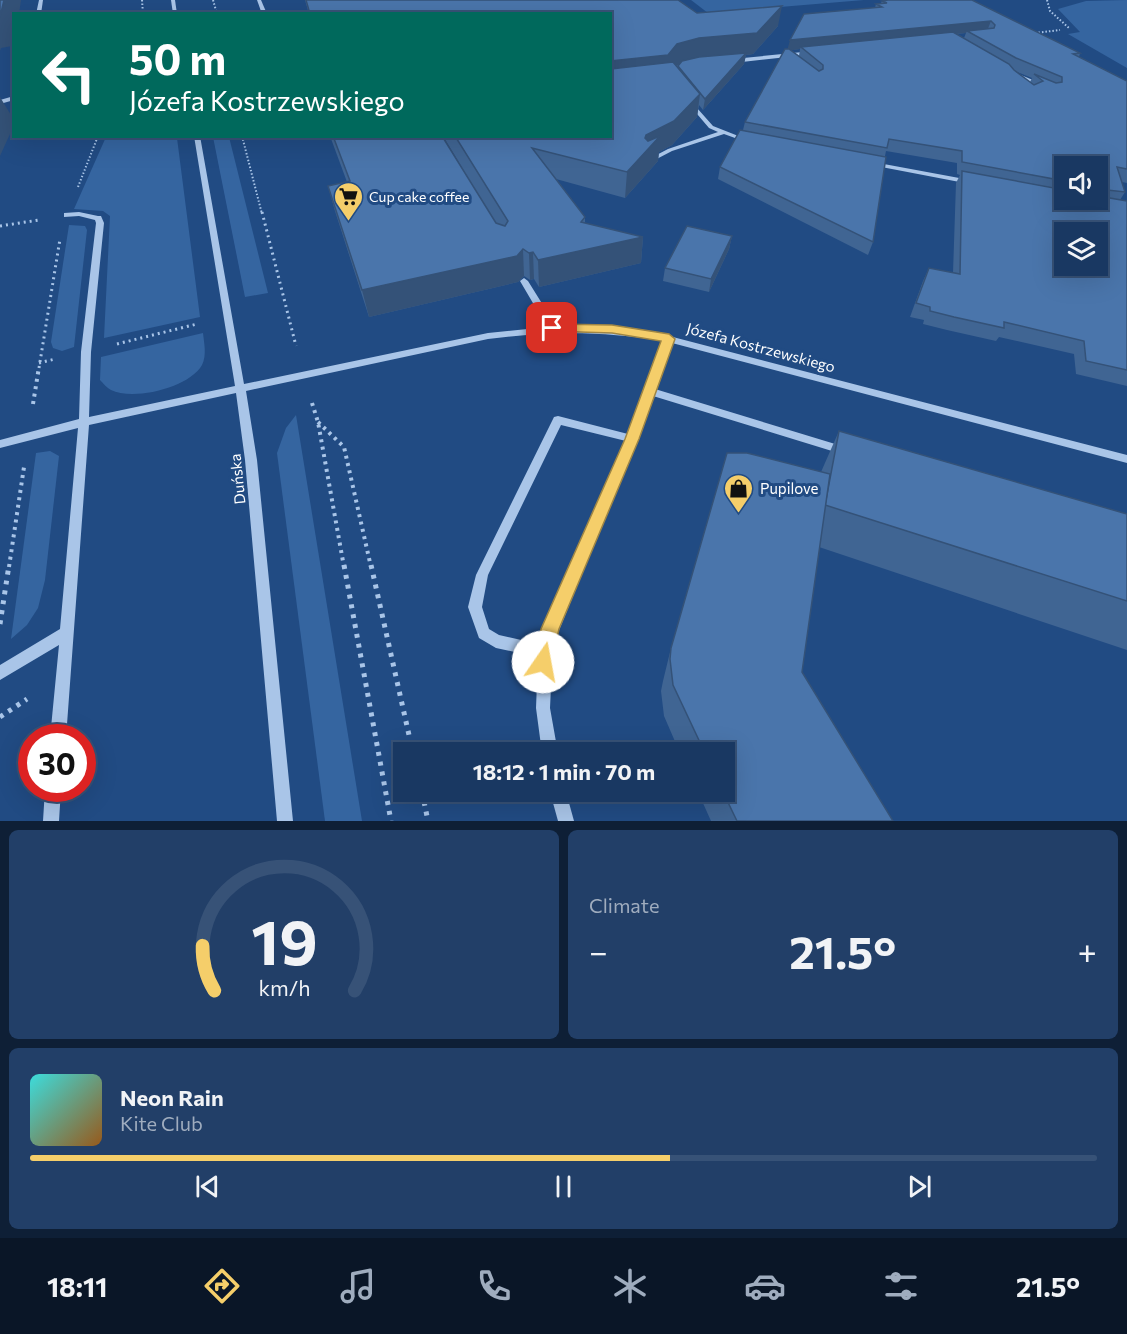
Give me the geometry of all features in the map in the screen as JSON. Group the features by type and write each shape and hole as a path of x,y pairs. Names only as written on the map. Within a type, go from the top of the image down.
{"street":[{"path":"720,62 823,52"},
{"path":"788,55 795,61"},
{"path":"1025,88 1008,72 1053,91"},
{"path":"682,92 711,127 721,133 756,143"},
{"path":"647,162 670,150 721,133"},
{"name":"Duńska","path":"196,138 240,388 250,460 285,821"},
{"path":"869,163 973,182"},
{"path":"59,724 84,422 86,352 100,223 98,218 89,215 67,215"},
{"path":"524,281 552,328"},
{"name":"Józefa Kostrzewskiego","path":"0,444 84,422 240,388 488,336 552,328 612,329 669,339 1127,459"},
{"path":"548,742 543,708 544,652 550,629 632,439 669,339"},
{"path":"650,391 853,453"},
{"path":"544,652 496,641 484,633 475,607 482,575 558,420 632,439"},
{"path":"0,673 66,633"},
{"path":"51,821 52,802"},
{"path":"561,802 566,821"}],"path":[{"path":"1047,0 1050,11 1069,28"},
{"path":"1028,34 1060,30"},
{"path":"0,226 67,215 97,138"},
{"path":"243,138 296,347"},
{"path":"39,363 227,316"},
{"path":"311,400 318,422 391,821"},
{"path":"318,422 344,447 411,742"},
{"path":"424,802 428,821"}],"shaded area":[{"path":"691,0 864,0 708,13"},
{"path":"1127,0 1127,68 1068,34 1080,32 1058,9 1086,1"},
{"path":"106,138 177,138 200,317 104,338 110,216 103,211 74,209"},
{"path":"213,138 229,138 268,293 245,297"},
{"path":"69,225 85,226 87,230 74,347 62,351 53,348 51,342"},
{"path":"203,333 205,353 202,365 195,373 173,386 133,394 110,389 100,380 101,357"},
{"path":"296,415 362,821 325,821 277,453 286,428"},
{"path":"50,451 59,456 45,580 38,608 27,625 11,639 36,453"}],"building":[{"path":"0,0 4,0 0,17"},
{"path":"306,0 678,0 697,13 782,6 757,33 699,38 677,44 668,55 612,61 612,12 309,12"},
{"path":"972,0 1080,53 1073,54 1127,81 1127,169 1117,167 1125,192 1108,190 1108,156 1054,156 1054,179 962,162 962,151 889,139 887,148 745,122 785,49 789,49 819,71 823,69 823,65 801,47 953,32 1009,64 1034,85 1043,81 1034,74 1056,83 1062,82 1062,77 1016,58 967,31 994,28 995,25 991,21 790,40 804,14 882,7 876,4 887,3 882,1"},
{"path":"746,53 705,99 678,66 682,61 699,57"},
{"path":"673,62 700,94 674,121 646,135 645,138 648,141 660,136 627,172 532,148 585,217 581,222 643,237 538,260 533,252 529,253 523,249 517,256 362,290 328,186 350,181 334,138 443,138 496,223 505,226 508,221 456,138 612,138 612,69"},
{"path":"740,130 886,157 873,242 720,167"},
{"path":"962,171 1054,188 1054,210 1108,210 1108,198 1127,201 1127,370 1086,361 1084,341 1004,322 1004,328 930,311 930,307 916,303 929,268 960,274"},
{"path":"687,226 732,236 711,279 665,268"},
{"path":"839,431 1127,514 1127,601 825,505"},
{"path":"727,453 747,453 830,474 802,672 893,821 737,821 728,802 735,802 735,742 700,742 673,685 671,648"}],"place":[{"name":"Cup cake coffee","path":"348,222"},
{"name":"Pupilove","path":"739,514"}],"route":[{"path":"543,662 550,629 632,439 669,339 612,329 552,328"}]}
